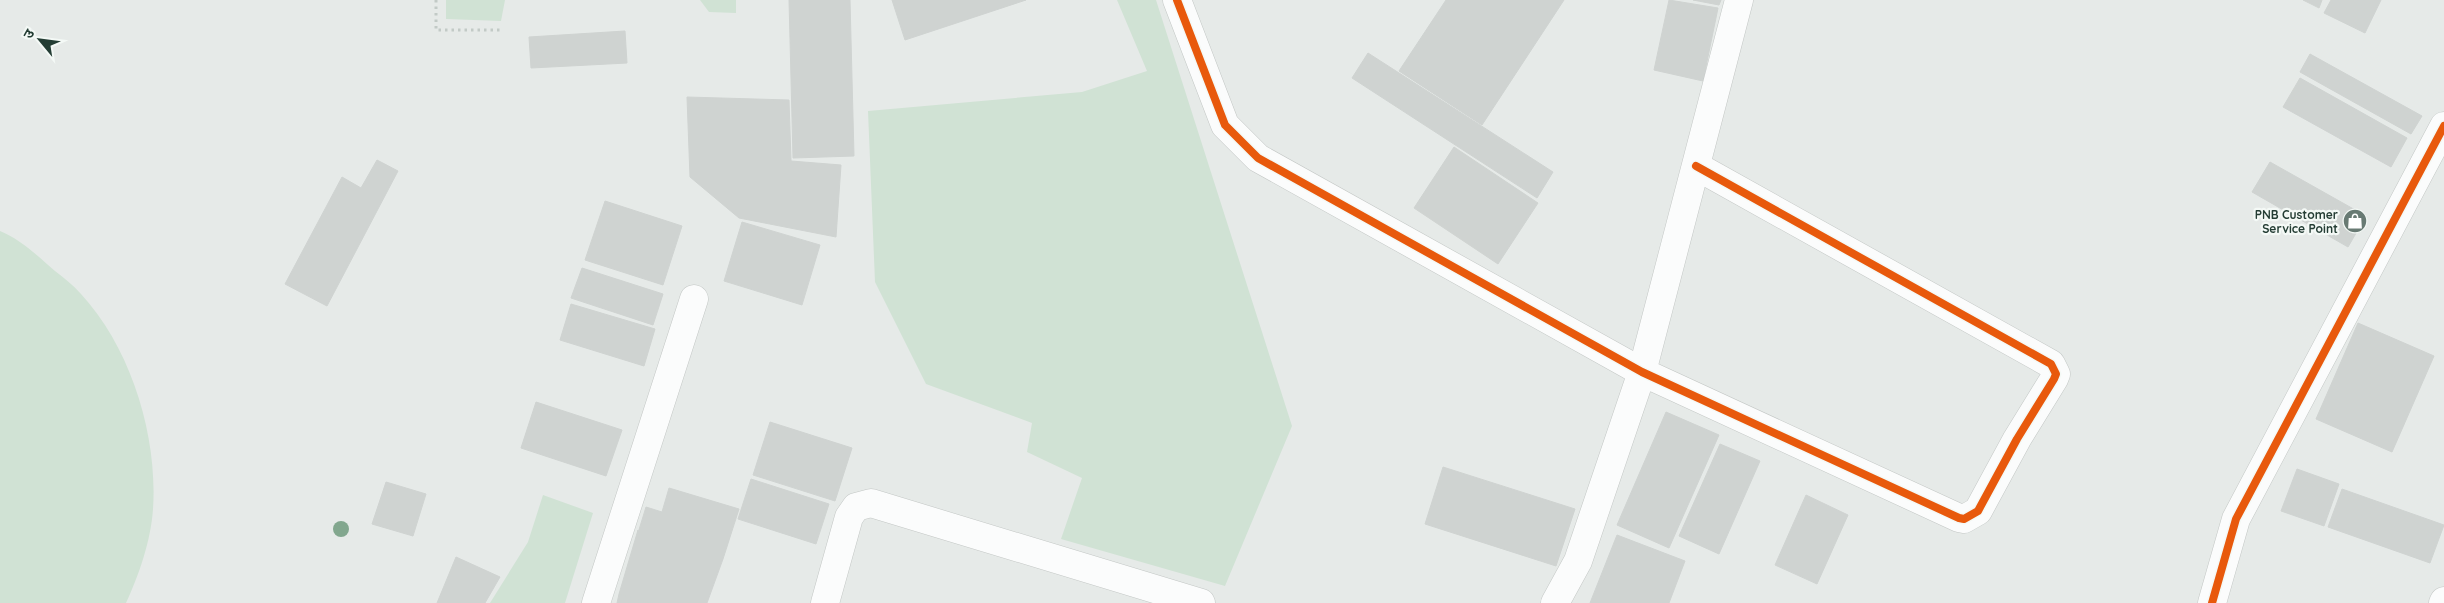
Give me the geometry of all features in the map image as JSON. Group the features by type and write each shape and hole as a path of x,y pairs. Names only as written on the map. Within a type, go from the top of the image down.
{"street":[{"path":"1177,0 1225,125 1258,158 1642,372 1964,519 1978,511 2056,374 2054,368 2046,361 1696,166"},
{"path":"1555,603 1578,561 1642,372 1739,0"},
{"path":"2212,603 2236,519 2444,126"},
{"path":"596,603 694,299"},
{"path":"825,603 849,517 856,507 871,503 1201,603"}],"path":[{"path":"436,0 436,30 503,30"}],"green space":[{"path":"446,0 505,0 501,21 446,19"},
{"path":"700,0 736,0 736,13 709,12"},
{"path":"1117,0 1156,0 1292,426 1225,586 1061,539 1082,478 1027,452 1032,423 926,384 875,282 868,111 1082,92 1147,71"},
{"path":"0,231 29,249 81,294 99,316 114,340 138,394 151,452 153,509 144,557 126,603 0,603"},
{"path":"543,495 593,513 565,603 490,603 528,542"}],"building":[{"path":"789,0 850,0 854,156 793,158"},
{"path":"892,0 1026,0 905,40"},
{"path":"1446,0 1564,0 1482,125 1399,71"},
{"path":"1669,0 1718,8 1703,81 1654,70"},
{"path":"1693,0 1721,0 1719,5"},
{"path":"2303,0 2322,0 2319,8"},
{"path":"2331,0 2381,0 2365,33 2324,13"},
{"path":"625,31 627,63 531,68 529,37"},
{"path":"1368,53 1553,172 1537,198 1352,78"},
{"path":"2310,54 2422,116 2411,134 2300,72"},
{"path":"2300,78 2407,138 2391,167 2283,107"},
{"path":"687,97 789,100 791,161 841,165 836,237 739,218 690,177"},
{"path":"1454,147 1538,203 1498,264 1414,208"},
{"path":"377,160 398,171 327,306 285,284 342,177 361,188"},
{"path":"2270,162 2366,216 2348,247 2252,192"},
{"path":"605,201 682,226 663,285 585,260"},
{"path":"742,222 820,245 802,305 724,281"},
{"path":"582,268 663,294 653,325 571,298"},
{"path":"571,304 655,329 644,366 560,340"},
{"path":"2358,323 2434,356 2392,452 2316,419"},
{"path":"536,402 622,430 606,476 521,448"},
{"path":"1666,412 1719,435 1669,548 1617,525"},
{"path":"770,422 852,448 835,501 753,475"},
{"path":"1720,444 1760,461 1719,554 1679,536"},
{"path":"1443,467 1575,509 1556,566 1425,524"},
{"path":"2297,469 2339,484 2324,526 2281,511"},
{"path":"751,479 829,504 816,544 738,519"},
{"path":"386,482 426,494 413,536 372,524"},
{"path":"669,488 739,509 723,559 638,533 646,507 662,512"},
{"path":"2342,489 2444,525 2430,563 2328,527"},
{"path":"1806,495 1848,515 1817,584 1775,565"},
{"path":"638,530 638,533 723,559 707,603 650,603 619,594"},
{"path":"1617,535 1685,561 1669,603 1590,603"},
{"path":"456,557 500,577 485,603 437,603"},
{"path":"619,594 650,603 617,603"}],"cycle path":[{"path":"1177,0 1225,125 1258,158 1642,372 1959,518 1964,519 1978,511 2017,439 2054,379 2056,374 2051,364 1696,166"},
{"path":"2212,603 2236,519 2444,126"}],"place":[{"name":"PNB Customer Service Point","path":"2355,221"}]}
